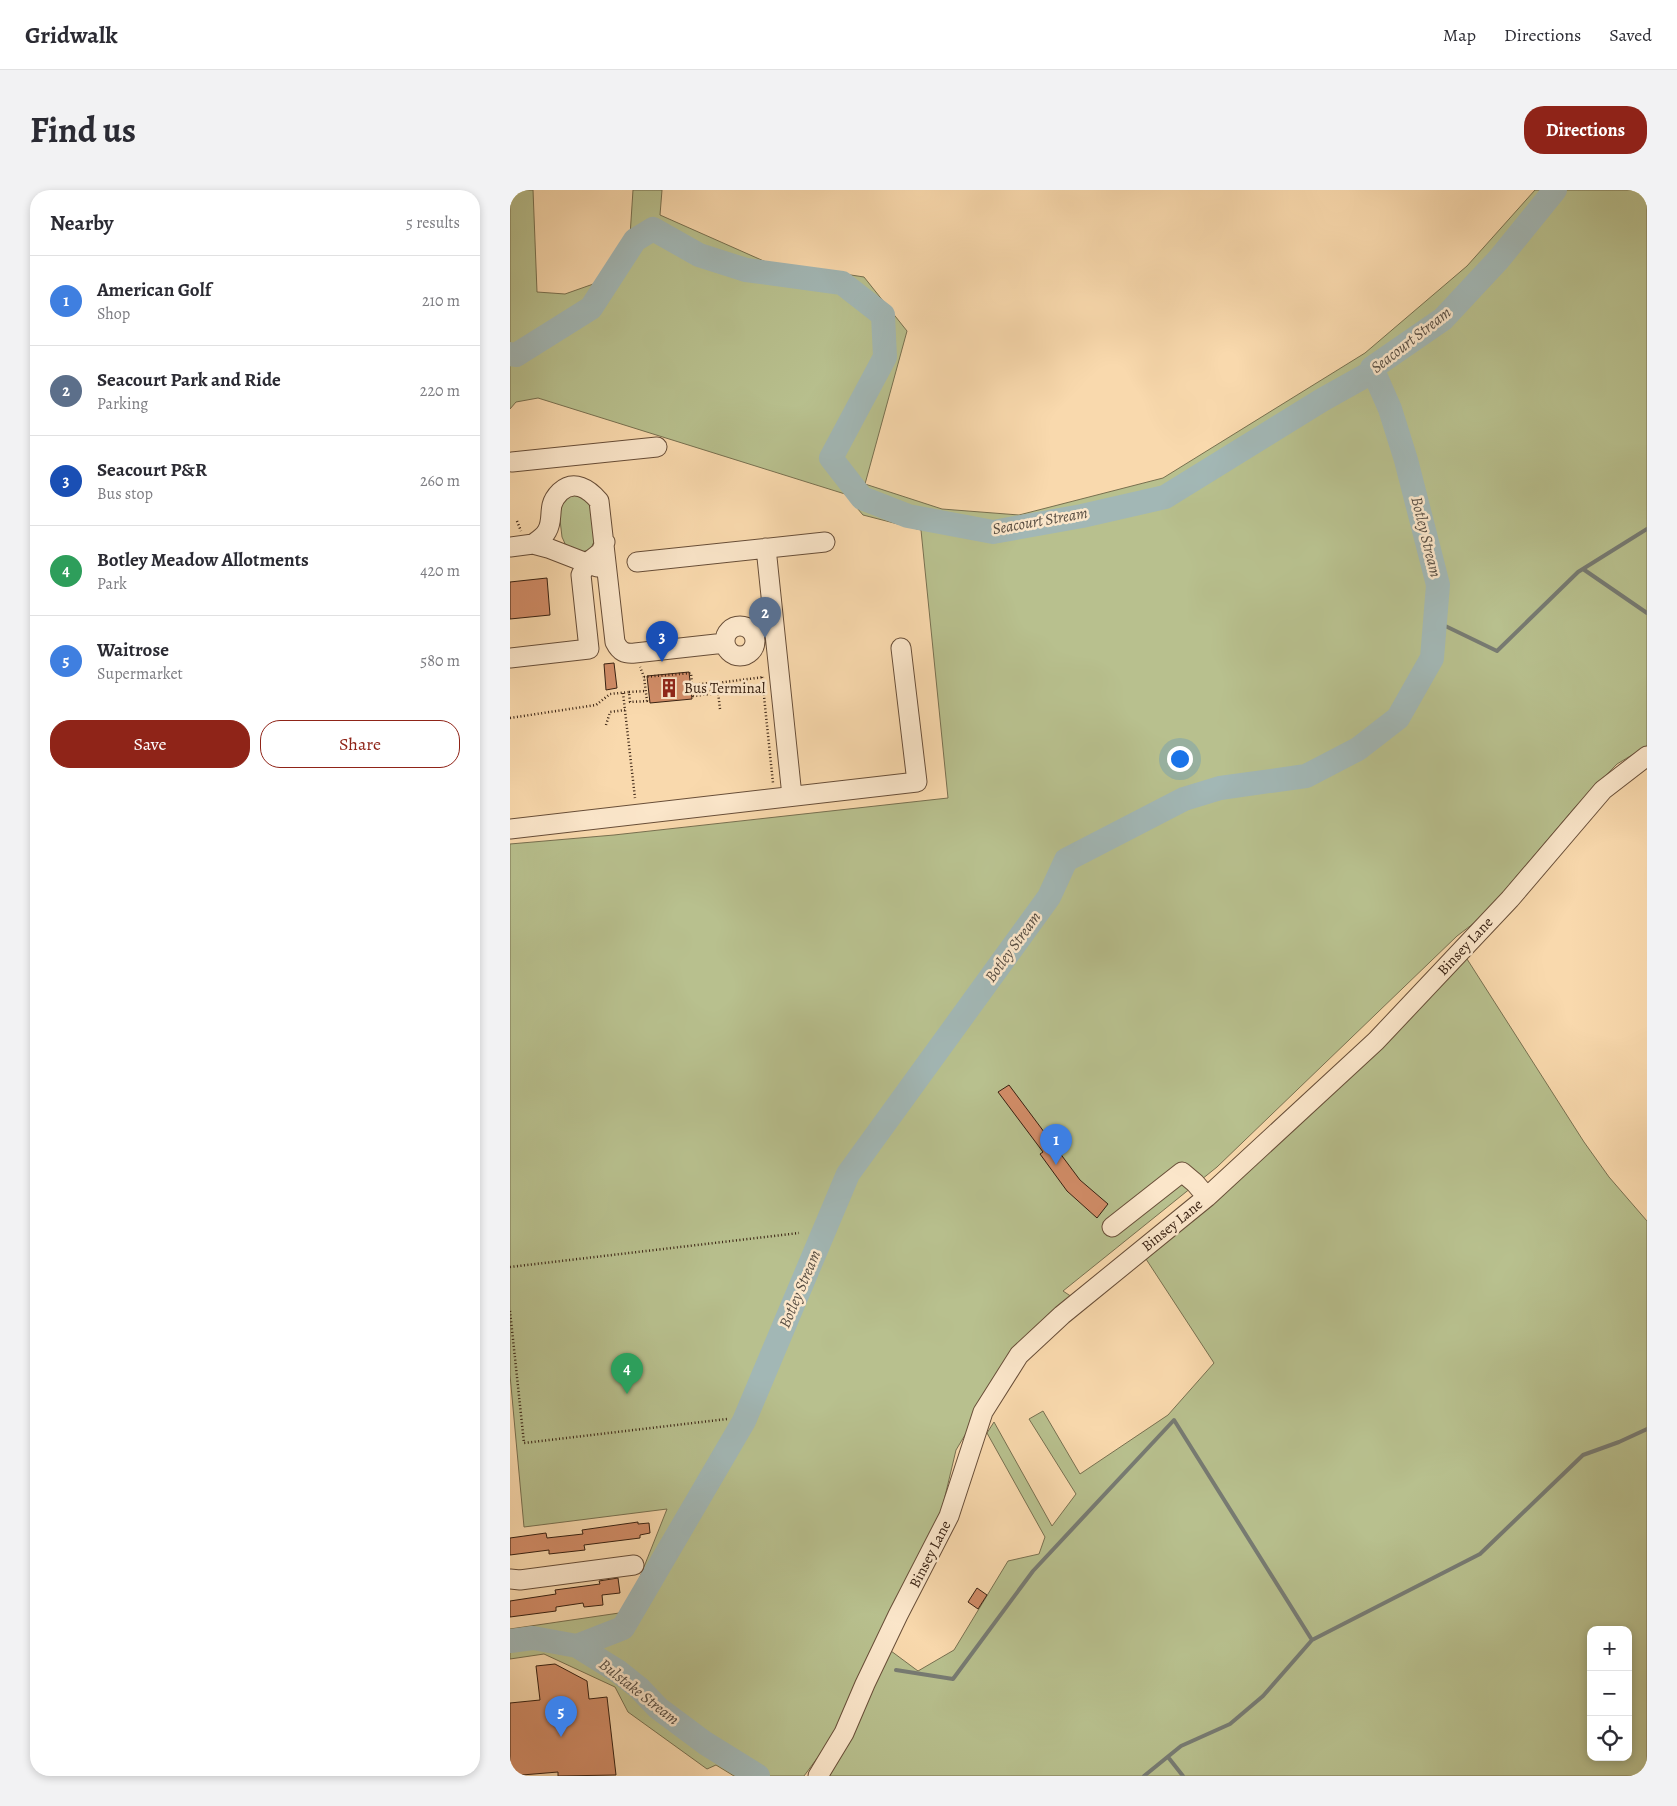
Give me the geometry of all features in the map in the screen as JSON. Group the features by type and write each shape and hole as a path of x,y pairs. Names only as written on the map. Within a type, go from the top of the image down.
{"street":[{"path":"512,462 658,447"},
{"path":"571,456 574,486"},
{"path":"533,544 547,532 551,520 552,504 559,493 567,487 574,486 590,491 599,501 615,642 619,650 626,654 635,654 725,643"},
{"path":"510,658 590,649 581,575 587,563 598,556 605,542"},
{"path":"637,562 825,542"},
{"path":"510,546 533,544 548,548 601,570 608,582"},
{"path":"766,548 783,797"},
{"path":"738,626 743,626 751,631 754,640 750,652 737,656 729,651 725,643 729,630 738,626"},
{"path":"510,829 917,782 900,648"},
{"name":"Binsey Lane","path":"818,1776 844,1733 898,1614 949,1516 983,1412 1019,1356 1062,1315 1207,1196 1376,1041 1510,899 1603,790 1647,756"},
{"path":"1112,1227 1182,1172 1207,1196"},
{"path":"510,1579 520,1580 634,1565"}],"path":[{"path":"743,626 745,620 762,618"},
{"path":"629,692 630,702 647,701 644,677 635,654"},
{"path":"644,677 691,673 693,696 711,694 710,683"},
{"path":"692,685 762,677 783,797"},
{"path":"717,683 720,709"},
{"path":"510,718 596,705 610,694 646,691"},
{"path":"623,693 637,814"},
{"path":"606,725 610,712 625,710"},
{"path":"510,1267 799,1233"},
{"path":"510,1311 524,1443 727,1418"}],"green space":[{"path":"510,190 533,190 537,292 565,294 599,282 630,236 633,190 662,190 660,215 766,262 864,277 907,331 865,484 942,509 1019,515 1163,478 1365,353 1467,266 1535,190 1647,190 1647,746 1617,764 1576,806 1482,917 1457,936 1217,1167 1063,1291 1072,1297 1010,1360 956,1450 937,1530 835,1734 804,1776 734,1776 716,1765 707,1769 628,1712 615,1687 544,1654 510,1659 510,1629 626,1612 667,1509 524,1527 510,1375 510,844 614,835 948,798 921,530 863,515 845,494 538,398 516,402 510,409"},
{"path":"569,493 591,501 595,530 592,546 587,550 579,551 567,548 562,537 559,511"},
{"path":"1467,959 1584,1142 1609,1177 1647,1221 1647,1776 828,1776 887,1648 918,1671 954,1650 1008,1561 1039,1554 1045,1537 987,1433 994,1422 1052,1526 1076,1494 1029,1419 1043,1411 1080,1474 1168,1415 1214,1363 1146,1259 1295,1124"}],"building":[{"path":"547,578 550,615 510,619 510,582"},
{"path":"614,663 617,688 606,690 604,664"},
{"name":"Bus Terminal","path":"689,672 692,699 650,703 647,676"},
{"path":"1009,1085 1080,1180 1108,1204 1097,1218 1067,1191 1040,1154 1043,1152 998,1092"},
{"path":"638,1522 638,1524 649,1523 650,1533 640,1535 640,1538 584,1545 585,1550 549,1554 549,1550 510,1555 510,1538 546,1533 547,1538 583,1534 582,1530"},
{"path":"618,1578 620,1593 602,1595 603,1605 584,1607 583,1603 556,1607 556,1611 510,1617 510,1601 556,1594 555,1590 600,1584 599,1581"},
{"path":"977,1588 987,1595 978,1609 968,1602"},
{"path":"555,1664 587,1681 589,1699 607,1697 616,1775 558,1776 558,1772 510,1776 510,1703 540,1700 536,1666"}],"waterway":[{"name":"Seacourt Stream","path":"510,354 516,355 591,308 635,240 653,229 699,255 746,270 842,283 883,315 885,357 831,458 862,498 908,516 993,532 1082,516 1165,497 1322,400 1372,372 1372,368 1443,319 1499,259 1555,190"},
{"name":"Botley Stream","path":"577,1646 623,1628 744,1421 848,1174 1049,897 1066,860 1184,799 1220,788 1306,776 1358,749 1398,718 1432,658 1438,585 1406,460 1390,409 1372,368"},
{"path":"1435,621 1497,651 1578,572 1647,529"},
{"path":"1583,569 1647,613"},
{"path":"896,1670 953,1679 1033,1571 1174,1420 1312,1640"},
{"path":"1144,1776 1181,1746 1230,1724 1263,1696 1312,1640 1480,1554 1583,1455 1619,1442 1647,1429"},
{"name":"Bulstake Stream","path":"510,1641 533,1638 577,1646 619,1672 639,1688 658,1708 705,1743 758,1776"},
{"path":"1168,1757 1183,1776"}],"place":[{"name":"Seacourt Park and Ride","path":"765,638"},
{"name":"Seacourt P&R","path":"662,662"},
{"name":"Bus Terminal","path":"669,688"},
{"name":"American Golf","path":"1056,1165"},
{"name":"Botley Meadow Allotments","path":"627,1394"},
{"name":"Waitrose","path":"561,1737"}]}
